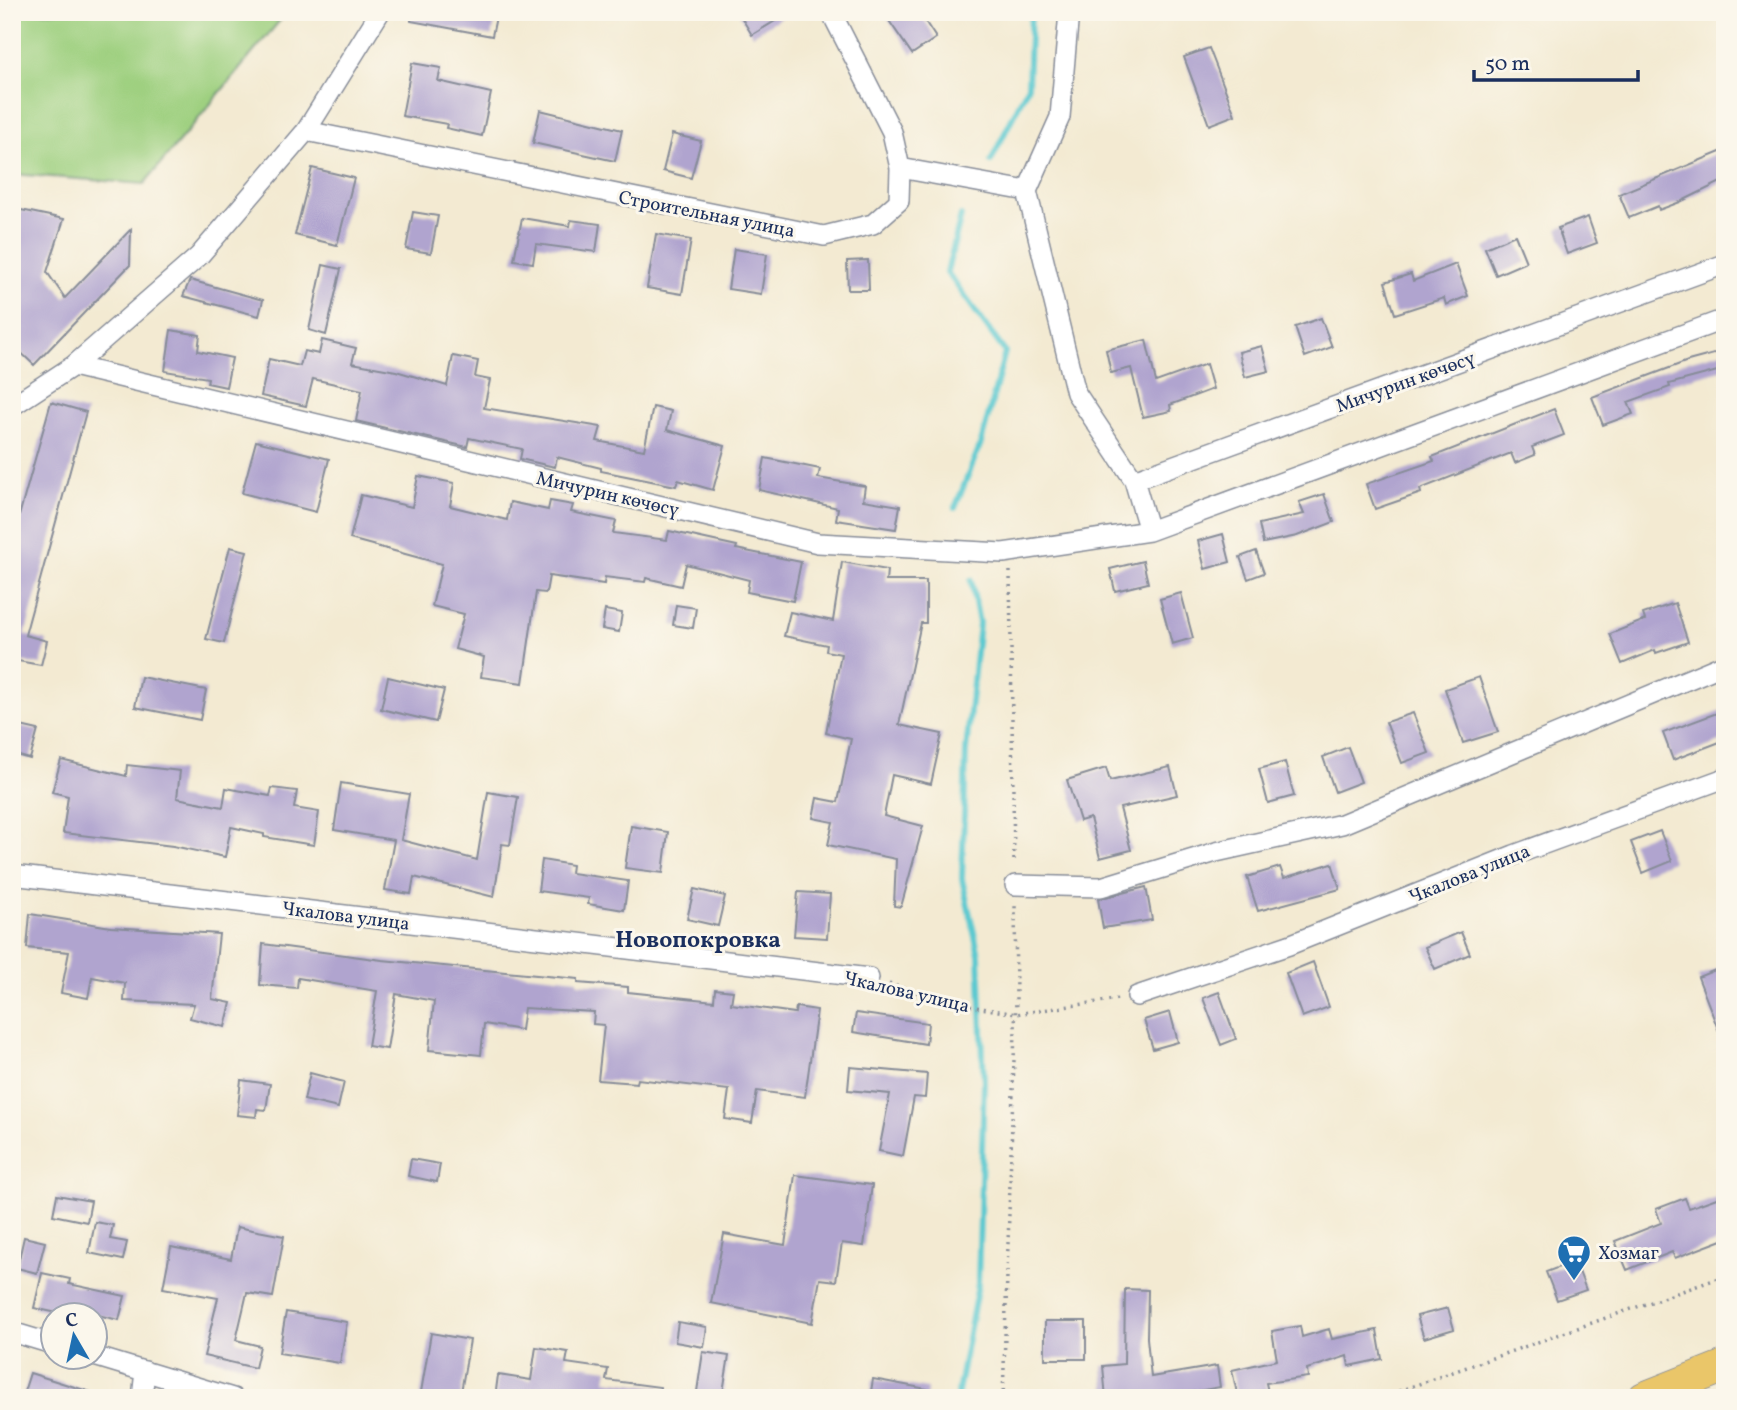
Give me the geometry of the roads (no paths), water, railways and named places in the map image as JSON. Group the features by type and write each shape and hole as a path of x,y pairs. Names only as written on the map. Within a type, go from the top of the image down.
{"main road":[{"path":"1644,1398 1725,1366"}],"street":[{"path":"12,407 73,366 199,256 306,131 380,12"},
{"name":"Строительная улица","path":"306,131 824,236 873,224 899,201 900,168 892,132 831,12"},
{"path":"1069,12 1060,117 1027,191 1076,393 1134,480 1149,531"},
{"path":"900,168 1027,191"},
{"name":"Мичурин көчөсү","path":"1134,480 1725,264"},
{"name":"Мичурин көчөсү","path":"73,366 818,542 1010,552 1149,531 1725,319"},
{"path":"1015,885 1101,887 1216,852 1342,824 1725,664"},
{"name":"Чкалова улица","path":"1137,996 1289,945 1514,855 1725,778"},
{"name":"Чкалова улица","path":"12,875 870,978"},
{"path":"12,1332 38,1340"},
{"path":"108,1360 233,1398"},
{"path":"142,1398 145,1371"}],"waterway":[{"path":"991,161 1028,86 1031,12"},
{"path":"955,508 981,443 1005,352 947,272 961,216"},
{"path":"957,1398 978,1284 984,1083 979,955 962,879 966,751 979,623 971,580"}],"place":[{"name":"Хозмаг","path":"1574,1282"}],"district":[{"name":"Новопокровка","path":"698,939"}]}
